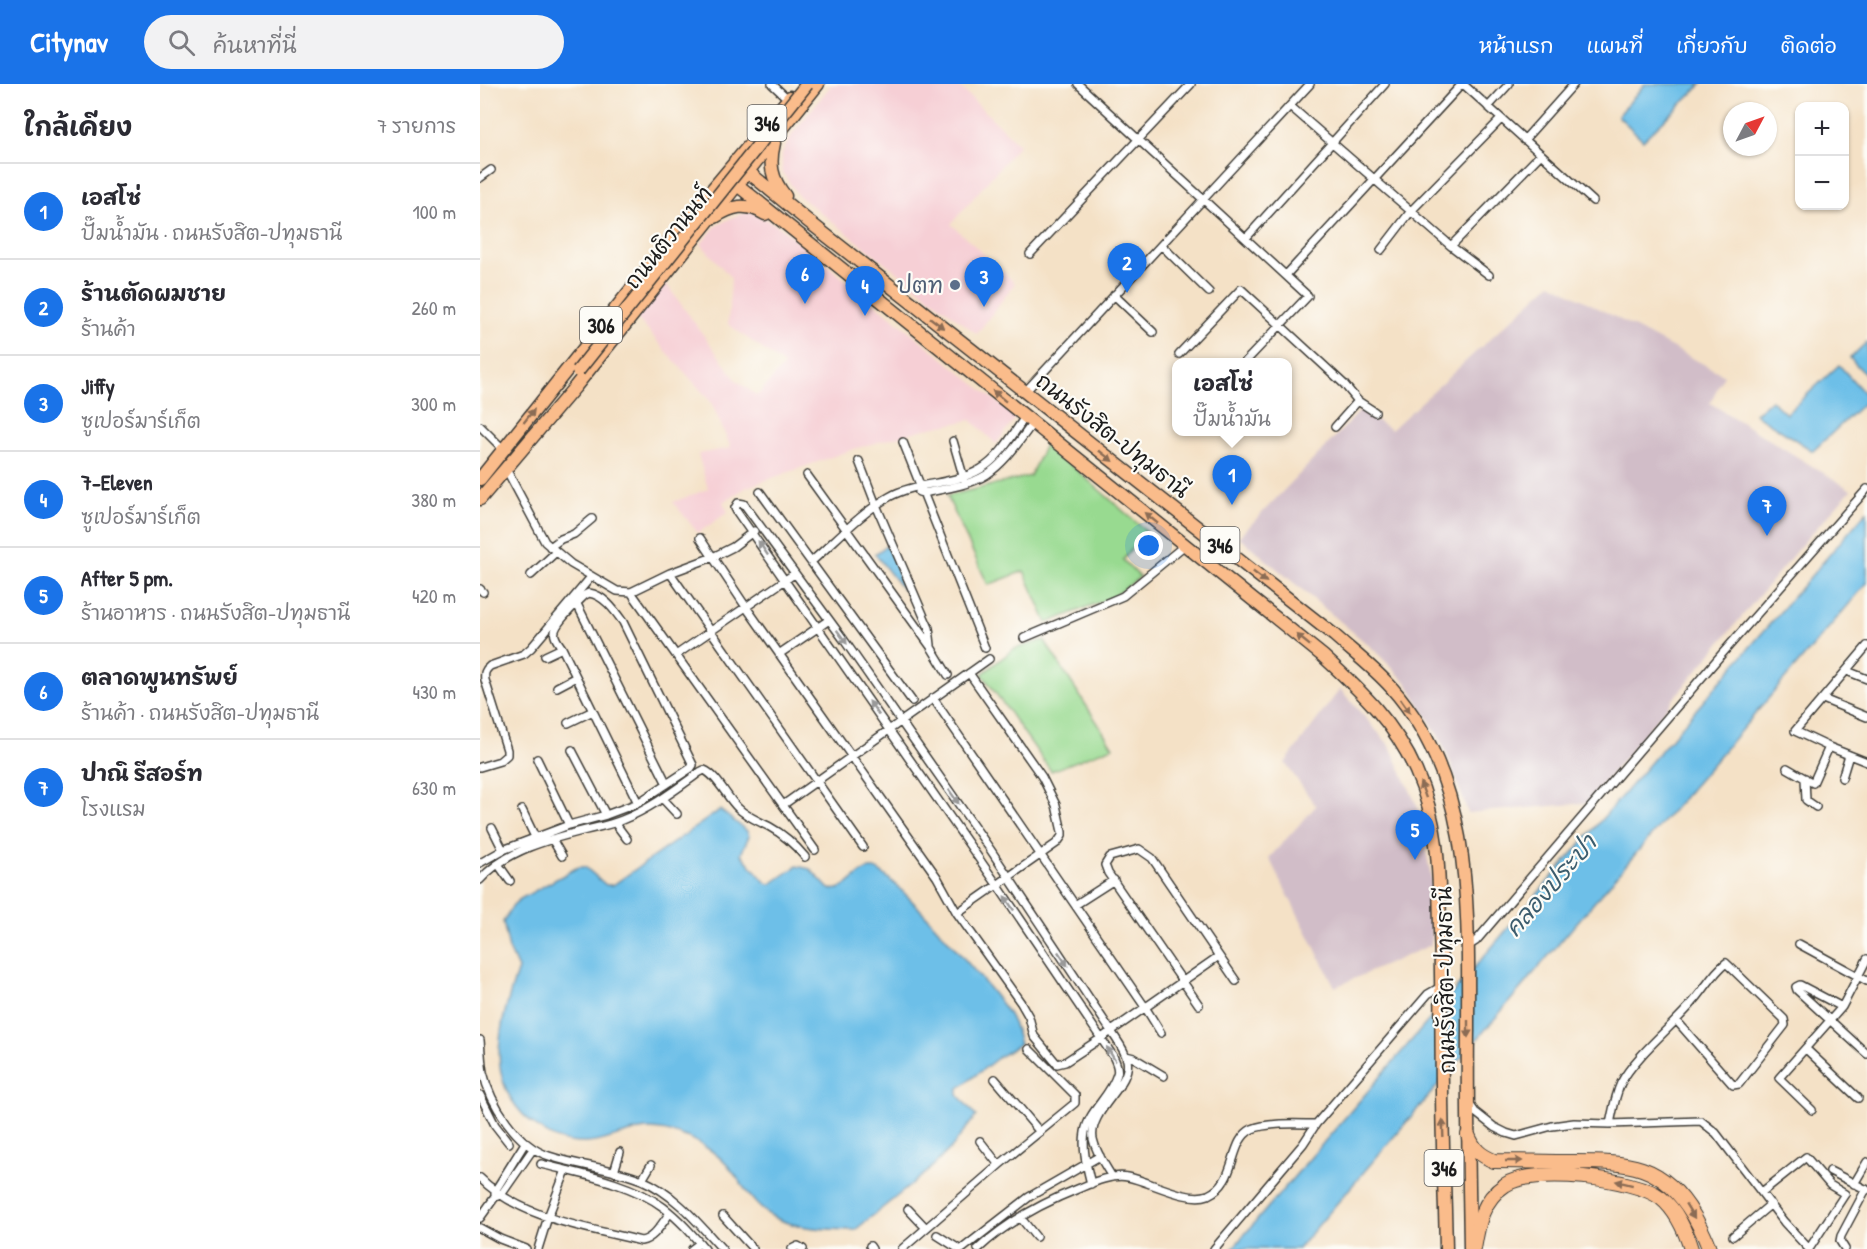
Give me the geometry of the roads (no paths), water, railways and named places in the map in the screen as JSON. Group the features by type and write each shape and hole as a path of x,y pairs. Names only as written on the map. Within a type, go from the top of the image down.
{"highway":[{"path":"1468,1135 1473,1149 1494,1161 1614,1162 1639,1167 1659,1177 1678,1194 1703,1232 1708,1249"},
{"path":"1472,1249 1485,1205 1495,1193 1506,1183 1543,1175 1613,1180 1647,1190 1660,1197 1672,1209 1683,1226 1691,1249"}],"main road":[{"name":"ถนนติวานนท์","path":"480,478 672,238 800,84"},
{"name":"306","path":"505,467 578,371 807,84"},
{"name":"ถนนติวานนท์","path":"480,499 563,401 818,84"},
{"path":"788,99 798,104 804,101"},
{"path":"775,139 770,166 773,178 785,197 808,222"},
{"name":"ถนนรังสิต-ปทุมธานี","path":"735,161 808,222 1351,649 1376,671 1400,698 1424,735 1445,781 1453,804 1464,863 1468,946 1467,1090 1472,1249"},
{"name":"ถนนรังสิต-ปทุมธานี","path":"724,175 1323,656 1381,712 1408,754 1424,792 1437,839 1446,1249"},
{"name":"306","path":"709,220 729,208 745,206 760,210 797,233"},
{"path":"672,238 682,238 686,249"},
{"path":"1076,458 1089,442"}],"street":[{"path":"772,84 788,99"},
{"path":"1078,84 1308,296 1250,358"},
{"path":"1030,254 1191,84"},
{"path":"1025,392 1310,84"},
{"path":"1246,238 1385,84"},
{"path":"1286,275 1462,84 1593,201"},
{"path":"1488,106 1509,84"},
{"path":"1524,140 1574,84"},
{"path":"1290,106 1451,246 1489,275"},
{"path":"1381,250 1410,211 1501,119"},
{"path":"1451,246 1541,154"},
{"path":"480,178 491,170"},
{"path":"1161,245 1209,292"},
{"path":"1179,354 1241,289 1344,384 1358,401 1375,412"},
{"path":"1114,295 1153,332"},
{"path":"1335,427 1358,401"},
{"path":"811,562 890,496 911,489 922,489 985,476 997,467 1029,420"},
{"path":"480,426 503,449"},
{"path":"953,441 964,480"},
{"path":"903,442 985,648"},
{"path":"859,461 929,628 931,646"},
{"path":"505,467 540,534 553,550 618,591 631,592 670,573 733,548 760,527"},
{"path":"807,475 931,646 948,675"},
{"path":"1468,946 1484,933 1721,655 1867,489"},
{"path":"760,492 912,701"},
{"path":"1091,1184 1086,1165 1085,1132 1090,1116 1117,1073 1113,1056 998,885 737,512 735,508 738,503 744,504 865,669 1009,878 1126,1056 1127,1068 1122,1080 1098,1116 1093,1131 1100,1156 1112,1177"},
{"path":"531,574 561,539 574,534 592,519"},
{"path":"700,538 746,607 937,877 957,913 1022,1003 1034,1036 1057,1064 1065,1062 1100,1039 1219,956"},
{"path":"1024,638 1123,596 1185,545"},
{"path":"670,573 863,847"},
{"path":"676,655 794,574"},
{"path":"480,767 500,761 507,755 485,680 486,669 524,654 531,648 591,576"},
{"path":"631,592 815,850"},
{"path":"480,863 503,850 535,837 606,815 638,802 693,765 623,622 601,598 594,594 585,595 560,621 554,631 555,636 638,802"},
{"path":"577,604 667,784"},
{"path":"779,654 829,620"},
{"path":"1867,646 1795,732 1867,762"},
{"path":"545,656 562,648"},
{"path":"783,805 989,659"},
{"path":"853,678 865,669"},
{"path":"1847,671 1867,679"},
{"path":"957,913 1041,855 1057,843 1062,836 1056,805 1042,777 969,673"},
{"path":"557,687 576,677"},
{"path":"933,698 1161,1033"},
{"path":"1823,699 1867,717"},
{"path":"568,723 593,711"},
{"path":"1787,768 1813,783 1829,747"},
{"path":"572,750 606,815"},
{"path":"1842,778 1849,755"},
{"path":"537,759 569,825"},
{"path":"480,880 498,864 515,854 552,839 615,823 663,799 700,772 708,771 743,813 772,828 805,857"},
{"path":"926,783 939,775"},
{"path":"1805,778 1806,800 1816,807"},
{"path":"663,799 676,814"},
{"path":"522,810 535,837"},
{"path":"615,823 627,838"},
{"path":"492,828 503,850"},
{"path":"552,839 562,856"},
{"path":"1199,1005 1114,880 1105,865 1110,857 1131,850 1139,849 1145,852 1159,866 1236,981"},
{"path":"498,864 510,881"},
{"path":"1075,905 1114,880"},
{"path":"1799,944 1867,981"},
{"path":"1812,1110 1779,1078 1842,1007 1867,959"},
{"path":"1610,1124 1614,1102 1622,1082 1638,1060 1676,1020 1694,1002 1714,973 1726,963 1784,1019 1785,1025 1739,1084 1733,1085 1676,1020"},
{"path":"1842,1007 1800,985 1796,987 1867,1054"},
{"path":"1214,1249 1303,1144 1316,1124 1428,994 1442,989"},
{"path":"480,1040 482,1073 502,1114 525,1143 548,1156 642,1180 666,1194 679,1205 722,1249"},
{"path":"902,1249 1075,1103 1075,1095 1029,1049"},
{"path":"1806,1049 1858,1098"},
{"path":"1126,1056 1134,1058 1164,1076"},
{"path":"995,1079 1040,1131"},
{"path":"480,1095 491,1118 509,1143"},
{"path":"1468,1103 1475,1112 1494,1127 1506,1134 1516,1136 1552,1126 1574,1123 1701,1121 1716,1133 1771,1204 1809,1249 1845,1194 1830,1185 1806,1157 1762,1192"},
{"path":"978,1249 993,1235 1050,1200 1112,1177 1127,1177 1190,1197 1207,1196 1221,1185 1231,1168 1243,1134 1253,1128 1264,1126 1316,1124"},
{"path":"980,1141 999,1165"},
{"path":"497,1194 525,1143"},
{"path":"480,1218 497,1194 520,1169 533,1149"},
{"path":"614,1172 620,1152"},
{"path":"937,1235 961,1249 1029,1197 1100,1156"},
{"path":"1854,1184 1867,1162"},
{"path":"541,1164 632,1190 652,1199 670,1213 702,1246 692,1249"},
{"path":"512,1165 520,1169"},
{"path":"642,1180 651,1166"},
{"path":"538,1249 566,1170"},
{"path":"1830,1171 1866,1190 1841,1236 1840,1241 1845,1249"},
{"path":"480,1178 497,1194 548,1217 645,1240 654,1233 670,1213"},
{"path":"1733,1236 1771,1204"},
{"path":"908,1209 926,1228"},
{"path":"723,1216 753,1249"},
{"path":"1020,1217 1036,1237"},
{"path":"480,1228 526,1249"},
{"path":"792,1249 798,1245 803,1249"}],"water":[{"path":"1645,84 1702,84 1643,140 1618,116"},
{"path":"1867,342 1867,376 1850,358"},
{"path":"1839,365 1867,396 1867,400 1813,451 1755,414 1771,400 1786,414"},
{"name":"คลองประปา","path":"1867,511 1867,583 1298,1249 1232,1249"},
{"path":"886,546 894,559 903,590 875,554"},
{"path":"720,810 747,831 749,836 741,854 766,883 771,884 797,866 810,869 829,889 847,885 869,869 885,875 942,933 982,979 1008,1014 1018,1035 1020,1044 999,1057 958,1089 958,1095 976,1116 951,1148 927,1172 855,1230 800,1226 770,1215 753,1199 720,1158 700,1144 678,1134 646,1129 587,1143 556,1138 530,1121 515,1105 505,1087 500,1068 501,1029 518,969 509,949 503,922 513,905 578,867 585,867 606,885 613,885"}],"place":[{"name":"ปตท","path":"955,285"},
{"name":"ร้านตัดผมชาย","path":"1127,293"},
{"name":"ตลาดพูนทรัพย์","path":"805,304"},
{"name":"Jiffy","path":"984,307"},
{"name":"7-Eleven","path":"865,316"},
{"name":"เอสโซ่","path":"1232,505"},
{"name":"ปาณิ รีสอร์ท","path":"1767,536"},
{"name":"After 5 pm.","path":"1415,860"}]}
